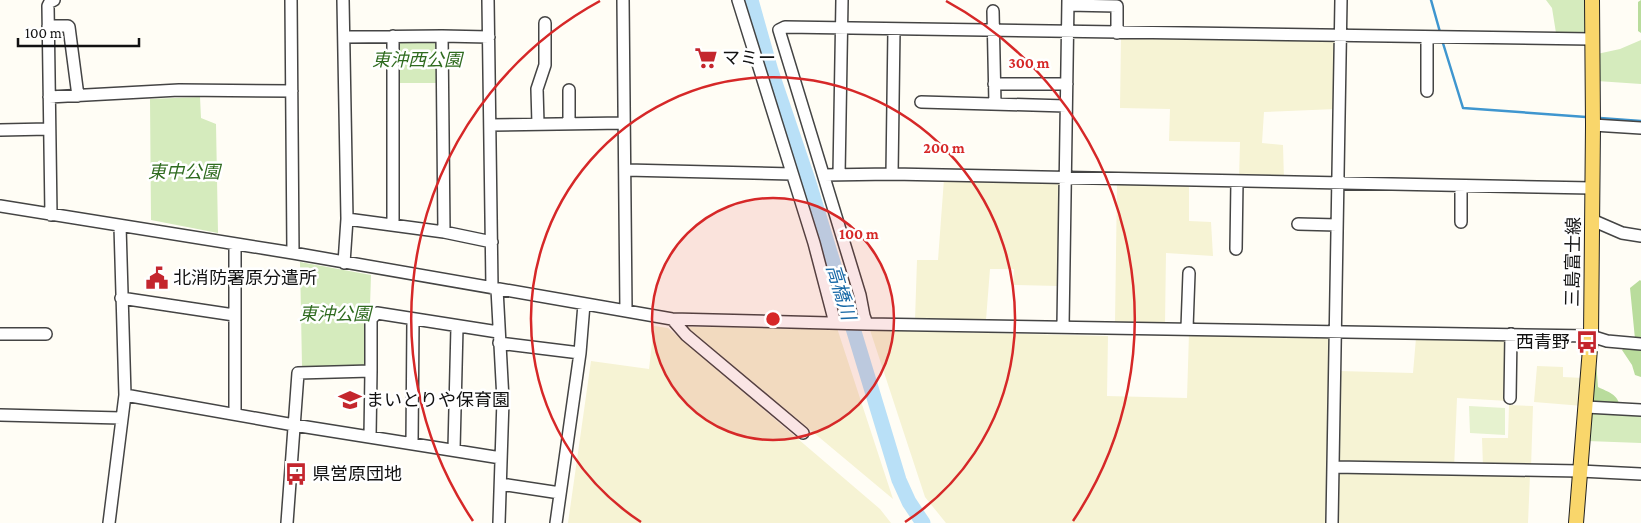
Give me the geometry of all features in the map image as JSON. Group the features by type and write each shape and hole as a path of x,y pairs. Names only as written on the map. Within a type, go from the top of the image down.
{"main road":[{"name":"三島富士線","path":"1576,523 1591,336 1592,0"}],"street":[{"path":"50,215 48,6 54,0"},
{"path":"291,0 293,253"},
{"path":"343,0 347,219 344,262"},
{"path":"488,0 492,242 503,400 499,523"},
{"path":"623,0 626,310"},
{"path":"738,0 837,323"},
{"path":"839,175 842,0"},
{"path":"1332,523 1341,0"},
{"path":"1062,326 1068,3 1117,6 1117,33"},
{"path":"993,11 995,104"},
{"path":"538,124 537,89 545,65 545,23"},
{"path":"48,26 69,27 78,96"},
{"path":"867,324 860,295 779,30 785,27 1591,39"},
{"path":"892,174 894,29"},
{"path":"392,36 393,225"},
{"path":"442,36 444,232"},
{"path":"344,37 489,37"},
{"path":"1427,91 1436,37"},
{"path":"994,84 1067,84"},
{"path":"49,97 179,90 292,91"},
{"path":"568,90 569,123"},
{"path":"921,102 1066,106"},
{"path":"491,125 624,123"},
{"path":"1593,125 1641,128"},
{"path":"0,130 49,129"},
{"path":"626,170 792,174"},
{"path":"824,176 892,174 1592,188"},
{"path":"1236,249 1237,181"},
{"path":"1461,222 1462,186"},
{"path":"0,206 293,253 672,318 867,324 1591,336 1607,341 1641,344"},
{"path":"347,219 444,232 492,242"},
{"path":"1592,220 1622,233 1641,236"},
{"path":"1298,224 1337,225"},
{"path":"109,523 125,395 120,226"},
{"path":"235,245 235,414"},
{"path":"1187,328 1189,273"},
{"path":"121,298 234,315"},
{"path":"556,523 580,353 584,304"},
{"path":"370,437 371,319 378,314 457,327 580,353"},
{"path":"672,318 686,336 803,433"},
{"path":"412,443 413,320"},
{"path":"454,449 457,327"},
{"path":"0,334 46,334"},
{"path":"1510,398 1511,334"},
{"path":"287,523 298,373 371,372"},
{"path":"125,395 294,425 501,458"},
{"path":"1586,407 1641,410"},
{"path":"0,415 121,418"},
{"path":"1333,467 1580,470 1641,474"},
{"path":"500,484 560,493"}],"shaded area":[{"path":"1121,37 1335,41 1336,109 1264,112 1262,143 1283,145 1284,180 1239,179 1240,142 1169,141 1170,109 1120,108"},
{"path":"944,179 1061,183 1059,286 1013,285 1014,269 990,269 986,320 915,320 917,260 938,260"},
{"path":"1117,184 1189,185 1189,221 1211,222 1213,256 1166,253 1165,324 1115,323"},
{"path":"654,326 668,328 880,509 891,523 568,523 591,361 649,369"},
{"path":"687,327 837,328 893,499"},
{"path":"870,330 1108,336 1107,396 1187,398 1189,333 1333,337 1329,472 1530,475 1528,523 946,523 925,497"},
{"path":"1416,338 1509,339 1508,401 1457,398 1454,469 1339,468 1339,371 1413,373"},
{"path":"1537,366 1563,367 1563,377 1584,378 1583,406 1534,402"},
{"path":"1509,405 1533,406 1531,468 1483,467 1482,438 1508,438"}],"green space":[{"path":"1546,0 1587,0 1587,30 1579,35 1556,33 1552,8"},
{"path":"1641,0 1641,33 1638,31 1638,2"},
{"name":"東沖西公園","path":"432,38 438,43 438,83 395,83 395,42"},
{"path":"1641,40 1641,84 1597,81 1597,54 1620,49"},
{"name":"東中公園","path":"200,97 201,118 216,124 218,233 151,220 150,99"},
{"name":"東沖公園","path":"300,262 371,275 368,367 302,366"},
{"path":"1640,280 1641,377 1635,375 1632,365 1622,350 1635,339 1630,288"},
{"path":"1593,360 1596,361 1598,387 1615,396 1620,407 1589,404"},
{"path":"1469,406 1505,408 1505,435 1470,433"},
{"path":"1589,410 1641,413 1641,443 1587,441"}],"waterway":[{"name":"高橋川","path":"751,0 771,71 809,183 899,480 909,502 923,523"},
{"path":"1431,0 1440,32"},
{"path":"1442,40 1463,108 1586,117"},
{"path":"1600,118 1641,121"}],"place":[{"name":"マミー","path":"706,58"},
{"name":"北消防署原分遣所","path":"157,278"},
{"name":"西青野","path":"1587,342"},
{"name":"まいとりや保育園","path":"350,400"},
{"name":"県営原団地","path":"296,474"}]}
